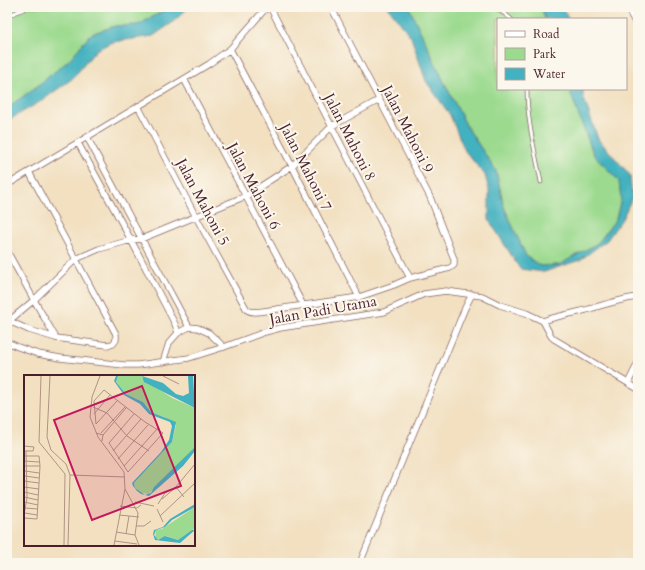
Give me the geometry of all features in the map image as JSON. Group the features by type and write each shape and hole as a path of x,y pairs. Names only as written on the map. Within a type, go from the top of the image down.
{"street":[{"path":"7,185 209,64 230,49 267,7"},
{"name":"Jalan Mahoni 8","path":"270,7 410,278"},
{"name":"Jalan Mahoni 9","path":"331,7 430,197 454,259 454,265 450,268 410,278"},
{"path":"627,7 638,28"},
{"path":"638,36 638,46"},
{"name":"Jalan Mahoni 7","path":"230,49 360,297"},
{"name":"Jalan Mahoni 6","path":"184,79 303,305"},
{"path":"29,172 76,259 116,334 116,340 113,344 107,345 56,338 29,330 8,321 34,300 76,259 99,249 131,240 141,239 246,196 292,166 332,126 379,100"},
{"name":"Jalan Mahoni 5","path":"138,106 246,310 253,312 303,305"},
{"path":"87,137 189,327"},
{"path":"78,143 131,240 175,324 178,333"},
{"path":"7,251 56,338"},
{"path":"303,305 360,297 410,278"},
{"name":"Jalan Padi Utama","path":"7,342 38,354 82,361 138,366 189,358 280,328 384,312 424,294 446,291 482,296 500,305 526,313 543,321"},
{"path":"638,293 635,297 610,302 543,321 554,339 638,388"},
{"path":"360,563 472,294"},
{"path":"163,362 169,343 178,333 189,327 198,328 209,333 224,347"},
{"path":"628,383 638,363"}],"lane":[{"path":"7,16 26,7"},
{"path":"493,7 510,18"},
{"path":"527,90 529,126 541,182"}],"green space":[{"path":"7,7 169,7 138,25 115,26 91,34 68,61 7,108"},
{"path":"409,7 541,7 545,18 497,18 497,90 569,90 594,155 619,181 621,199 616,219 598,243 559,265 540,266 526,256 504,207 496,171 467,127"}],"water":[{"path":"169,7 189,7 172,23 153,36 112,42 96,50 73,78 43,100 7,121 7,108 68,61 91,34 115,26 138,25"},
{"path":"388,7 409,7 467,127 496,171 504,207 526,256 540,266 559,265 598,243 616,219 621,199 619,181 594,155 569,90 583,90 583,96 598,139 630,175 632,198 622,219 607,240 580,260 544,272 520,269 489,220 489,190 485,175 465,151 450,115 426,81 411,37"},
{"path":"541,7 562,7 568,18 545,18"}]}
